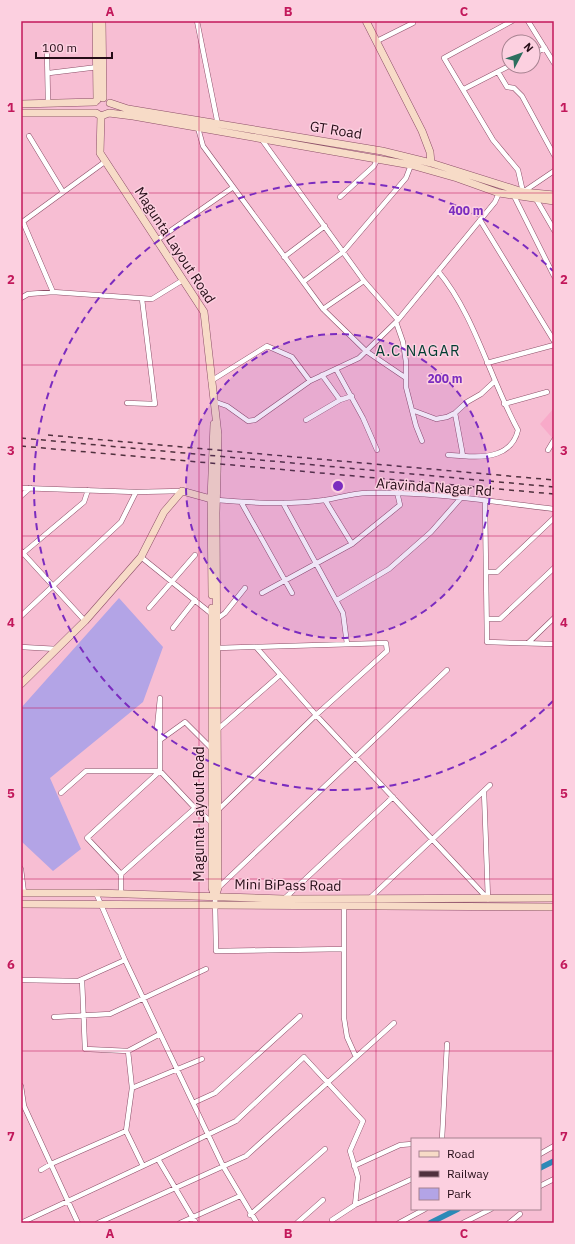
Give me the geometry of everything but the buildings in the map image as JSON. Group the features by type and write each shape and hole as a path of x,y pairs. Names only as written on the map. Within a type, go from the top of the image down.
{"main road":[{"path":"96,21 99,67"},
{"path":"98,114 94,108 98,100 102,21"},
{"path":"366,21 422,131 430,152 431,163"},
{"path":"21,104 98,100 110,103 111,108 109,113"},
{"name":"GT Road","path":"110,103 128,109 382,151 431,163 523,192 554,195"},
{"path":"21,113 109,113 262,140 378,158 411,165 457,178 499,193 554,201"},
{"name":"Magunta Layout Road","path":"98,114 100,153 204,312 215,418 212,433 215,617 211,748 212,888 215,897"},
{"path":"21,684 85,622 141,557 164,512 182,491 214,499"},
{"name":"Magunta Layout Road","path":"215,617 218,648 218,888 215,897"},
{"name":"Mini BiPass Road","path":"22,893 96,893 284,899 554,898"},
{"path":"21,904 554,907"}],"street":[{"path":"197,21 218,123 217,132"},
{"path":"512,21 444,58 464,89 493,140 518,170 523,192 554,170"},
{"path":"528,21 554,63"},
{"path":"377,41 412,23"},
{"path":"541,50 545,48"},
{"path":"47,52 49,73 48,102"},
{"path":"49,73 99,67"},
{"path":"464,89 501,70"},
{"path":"498,72 507,87 514,88 522,96 554,155"},
{"path":"198,128 203,146 232,188 323,309 366,351 406,378"},
{"path":"29,136 63,192"},
{"path":"262,140 364,281 397,321 403,342 406,387 422,441"},
{"path":"340,197 374,166 378,158"},
{"path":"53,292 22,223 106,161"},
{"path":"303,282 343,252 406,178 411,165"},
{"path":"157,240 232,188"},
{"path":"213,401 227,406 245,419 251,421 258,418 310,381 359,358 397,321 495,202 499,193"},
{"path":"514,196 554,276"},
{"path":"536,199 554,230"},
{"path":"480,220 554,341"},
{"path":"284,257 325,226"},
{"path":"438,271 453,288 504,404 518,430 515,441 503,452 473,457 448,455"},
{"path":"21,298 28,294 53,292 152,299 183,280"},
{"path":"323,309 364,281"},
{"path":"127,403 154,404 142,299"},
{"path":"487,363 554,345"},
{"path":"211,381 267,346 292,357 310,381"},
{"path":"336,369 363,418 376,450"},
{"path":"322,375 340,400"},
{"path":"412,410 436,419 455,414 467,402 481,394 495,382"},
{"path":"504,404 547,392"},
{"path":"306,420 340,400 352,396"},
{"path":"455,414 463,456"},
{"path":"548,450 554,440"},
{"path":"21,488 136,492 182,491"},
{"path":"21,496 30,488"},
{"path":"85,622 22,553 84,502 88,490"},
{"path":"21,616 121,522 136,492"},
{"path":"262,593 352,544 400,505 397,492"},
{"name":"Aravinda Nagar Rd","path":"214,499 241,502 283,503 325,500 365,493 397,492 554,509"},
{"path":"336,600 389,569 431,532 460,499"},
{"path":"325,500 352,544"},
{"path":"241,502 292,593"},
{"path":"486,502 488,642 554,644"},
{"path":"283,503 343,613 347,644"},
{"path":"486,572 497,572 554,518"},
{"path":"149,608 194,555"},
{"path":"141,557 215,617 225,613 245,588"},
{"path":"487,619 500,619 554,568"},
{"path":"173,628 195,600"},
{"path":"528,643 554,618"},
{"path":"217,811 316,715 387,651 386,643 218,648"},
{"path":"21,647 58,649"},
{"path":"256,647 316,715 488,899"},
{"path":"218,888 448,670"},
{"path":"218,730 280,675"},
{"path":"157,728 160,698 160,771 195,808 211,822"},
{"path":"160,740 185,722 211,748"},
{"path":"61,793 86,771 160,771"},
{"path":"121,894 121,874 87,838 160,771"},
{"path":"368,899 490,785"},
{"path":"484,791 488,906"},
{"path":"284,899 394,797"},
{"path":"121,874 195,808"},
{"path":"21,868 22,893"},
{"path":"96,893 125,960 223,1166 256,1223"},
{"path":"215,897 216,951 344,949"},
{"path":"344,906 344,1018 347,1037 356,1057"},
{"path":"21,980 82,980 125,960"},
{"path":"54,1017 83,1014 110,1014 206,969"},
{"path":"82,980 85,1049 128,1051 160,1034"},
{"path":"193,1104 215,1093 300,1016"},
{"path":"98,1223 246,1156 394,1023"},
{"path":"442,1138 446,1044"},
{"path":"128,1051 132,1088 126,1131 143,1166"},
{"path":"21,1223 236,1121 304,1057 362,1121 350,1151 358,1177 355,1205"},
{"path":"132,1088 202,1059"},
{"path":"21,1086 24,1106 78,1223"},
{"path":"41,1170 51,1164 126,1131"},
{"path":"354,1166 400,1145 411,1144"},
{"path":"541,1153 554,1146"},
{"path":"250,1215 325,1149"},
{"path":"158,1159 196,1223"},
{"path":"332,1220 355,1205 411,1179"},
{"path":"541,1186 554,1179"},
{"path":"180,1223 240,1196"},
{"path":"298,1223 323,1200"},
{"path":"399,1223 423,1210"},
{"path":"463,1223 489,1210"},
{"path":"509,1223 520,1214"}],"shaded area":[{"path":"554,408 554,440 540,424"}],"green space":[{"path":"119,598 163,647 143,702 50,778 81,849 53,871 21,841 21,708"}],"waterway":[{"path":"541,1168 554,1161"},
{"path":"430,1223 456,1210"}],"railway":[{"path":"48,435 554,480"},
{"path":"21,438 554,487"},
{"path":"21,446 554,494"}],"district":[{"name":"A.C NAGAR","path":"418,350"}]}
